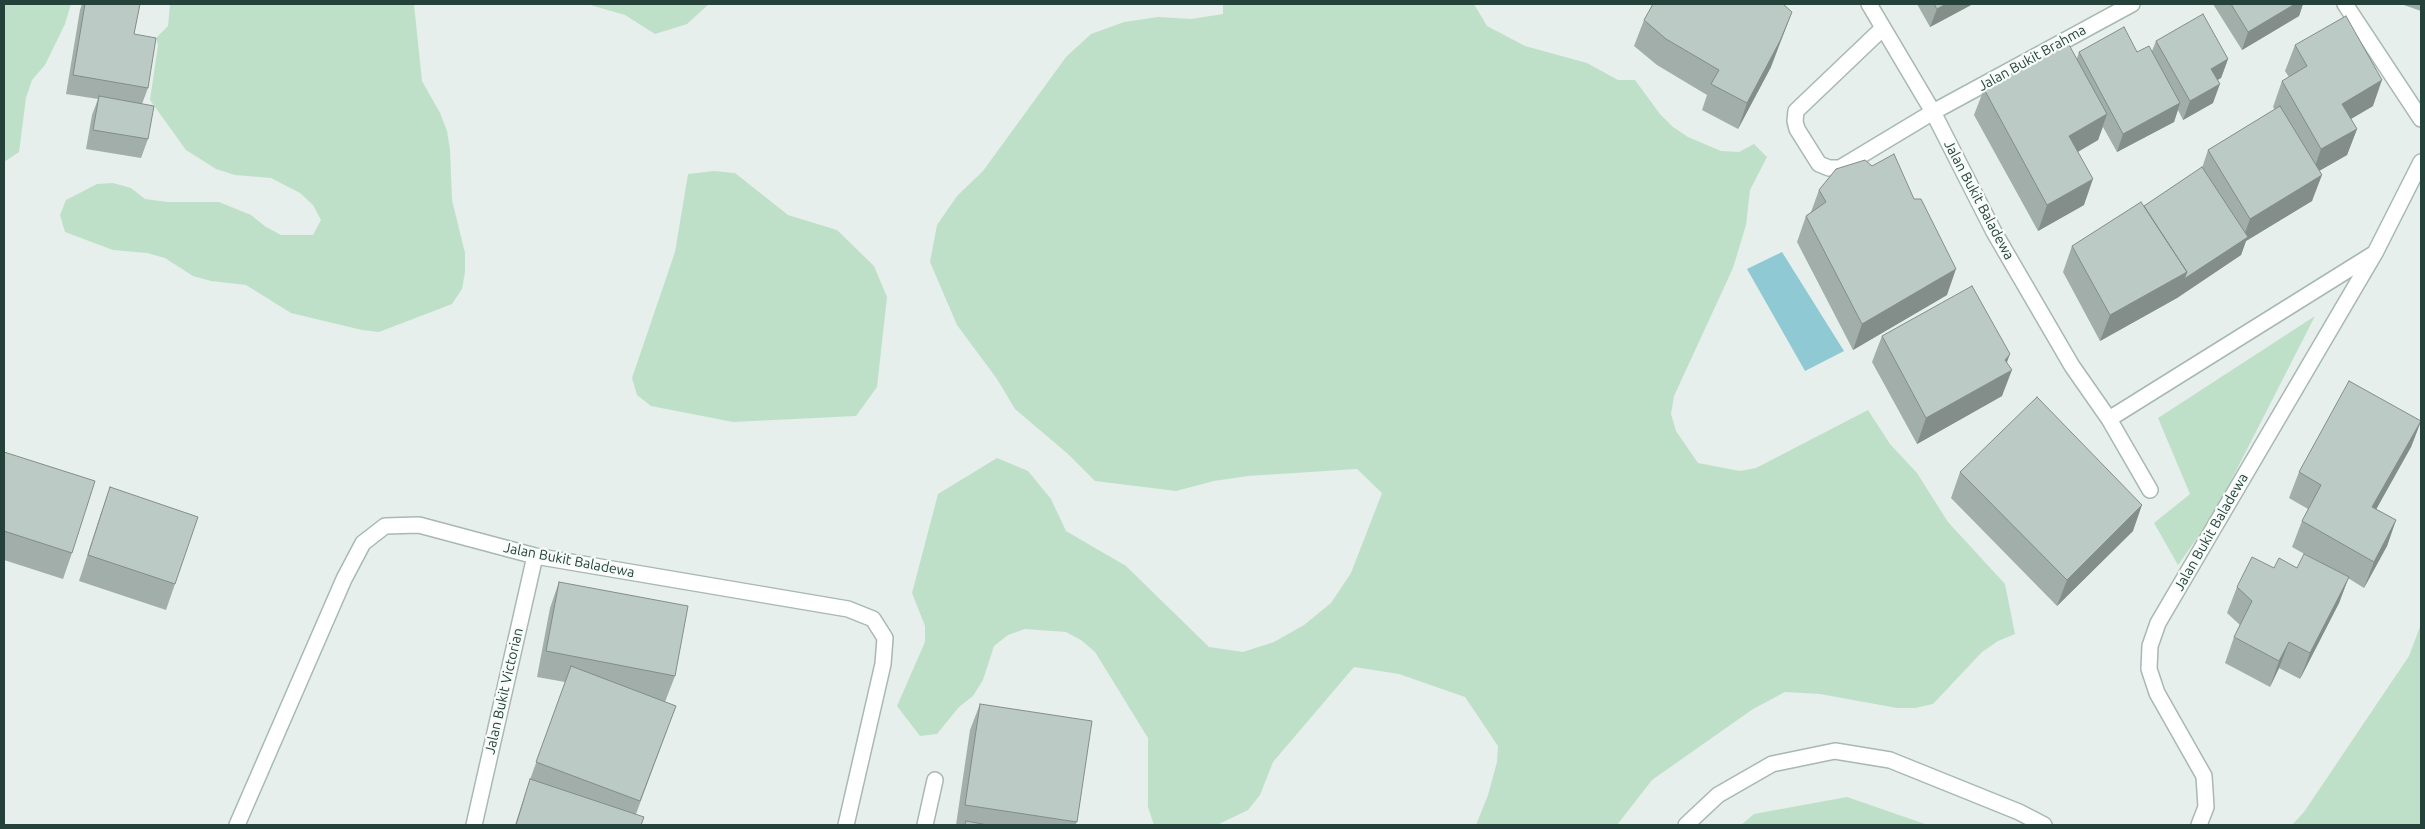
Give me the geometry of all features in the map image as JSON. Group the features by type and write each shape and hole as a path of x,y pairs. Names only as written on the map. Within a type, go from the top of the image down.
{"street":[{"name":"Jalan Bukit Baladewa","path":"1869,4 1933,112 1994,232 2072,366 2108,419 2150,490"},
{"name":"Jalan Bukit Brahma","path":"1883,28 1796,111 1795,121 1797,128 1818,164 1829,168 1840,168 1933,112 2132,4"},
{"path":"2345,4 2421,119"},
{"name":"Jalan Bukit Baladewa","path":"2199,825 2206,807 2204,776 2157,693 2149,669 2150,646 2158,622 2375,253 2421,162"},
{"path":"2108,419 2375,253"},
{"name":"Jalan Bukit Baladewa","path":"237,825 344,579 363,543 385,526 419,525 535,556 848,609 873,619 885,638 883,664 846,825"},
{"name":"Jalan Bukit Victorian","path":"474,825 535,556"},
{"path":"1686,825 1718,796 1772,764 1835,751 1890,760 2018,812 2044,825"},
{"path":"925,825 935,780"}],"green space":[{"path":"4,4 71,4 65,24 45,65 32,80 26,98 19,152 4,162"},
{"path":"170,4 414,4 422,81 440,113 447,131 450,149 452,200 465,253 465,272 462,289 452,304 379,332 362,330 291,313 246,285 211,281 193,276 165,258 147,253 113,250 65,232 60,215 66,200 97,184 113,183 131,188 145,199 168,202 219,202 251,215 266,227 281,235 313,235 321,220 313,205 300,193 271,178 235,175 216,169 186,150 150,100 158,45 156,38 168,26"},
{"path":"587,4 709,4 687,24 655,34 625,15"},
{"path":"1223,4 1474,4 1487,26 1525,46 1587,63 1618,80 1635,80 1660,114 1673,127 1688,137 1721,151 1739,152 1754,144 1767,157 1750,190 1746,225 1733,268 1674,396 1671,414 1676,431 1698,463 1740,471 1756,468 1868,410 1890,444 1917,473 1948,522 2005,584 2015,634 1998,641 1982,652 1933,704 1915,708 1897,708 1820,694 1785,692 1753,709 1652,780 1617,825 1476,825 1488,795 1497,762 1498,746 1465,697 1399,674 1354,667 1273,762 1260,795 1248,810 1217,825 1154,825 1148,807 1148,738 1095,652 1081,640 1066,632 1025,629 1008,635 994,646 983,680 973,696 959,707 937,734 920,736 897,706 925,642 925,626 912,593 938,494 997,458 1028,471 1051,499 1066,531 1126,566 1209,647 1243,652 1274,642 1304,625 1331,603 1351,573 1382,493 1357,469 1248,476 1214,481 1176,491 1095,481 1068,454 1015,409 997,379 957,325 930,262 937,225 957,196 983,171 1066,57 1091,34 1124,22 1158,17 1191,19 1223,14"},
{"path":"714,171 735,173 788,215 837,230 874,266 887,297 877,387 856,416 733,422 651,406 637,395 632,378 675,252 688,174"},
{"path":"2315,316 2214,514 2178,565 2154,523 2190,494 2158,418"},
{"path":"2421,624 2421,825 2292,825 2304,812 2409,656"},
{"path":"1847,797 1928,825 1741,825 1754,814"}],"water":[{"path":"1782,252 1844,351 1805,371 1747,269"}],"building":[{"path":"85,4 140,4 134,34 156,38 148,88 73,75"},
{"path":"1653,4 1783,4 1792,12 1780,41 1747,103 1711,84 1719,70 1666,39 1644,20"},
{"path":"1934,4 1946,4 1937,9"},
{"path":"2231,4 2295,4 2248,32"},
{"path":"2203,14 2228,59 2211,69 2220,84 2190,101 2156,41"},
{"path":"2346,16 2382,80 2342,104 2357,129 2321,149 2282,81 2307,66 2295,45"},
{"path":"2124,27 2137,52 2149,46 2180,103 2123,134 2079,52"},
{"path":"2068,43 2107,114 2069,136 2093,179 2047,205 1984,89"},
{"path":"99,96 154,106 148,139 93,130"},
{"path":"2280,106 2322,175 2250,219 2208,150"},
{"path":"1894,154 1914,199 1921,199 1956,269 1862,324 1806,216 1826,202 1819,190 1836,169 1865,160 1872,166"},
{"path":"2202,167 2248,237 2184,279 2187,272 2144,206"},
{"path":"2141,202 2187,272 2110,315 2072,246"},
{"path":"1972,286 2010,354 2005,360 2012,370 1926,418 1882,336"},
{"path":"2349,381 2421,421 2372,507 2396,520 2374,562 2302,521 2321,485 2299,472"},
{"path":"2037,397 2142,505 2067,580 1960,472"},
{"path":"4,452 95,481 72,553 4,531"},
{"path":"110,487 198,517 175,584 88,555"},
{"path":"2304,554 2349,577 2310,653 2289,642 2279,661 2234,637 2252,601 2237,587 2252,557 2274,568 2279,558 2297,568"},
{"path":"559,582 688,606 675,676 546,651"},
{"path":"571,666 676,706 640,801 536,762"},
{"path":"980,704 1092,721 1077,822 965,805"},
{"path":"530,779 644,817 641,825 516,825"},
{"path":"966,821 988,825 965,825"}]}
